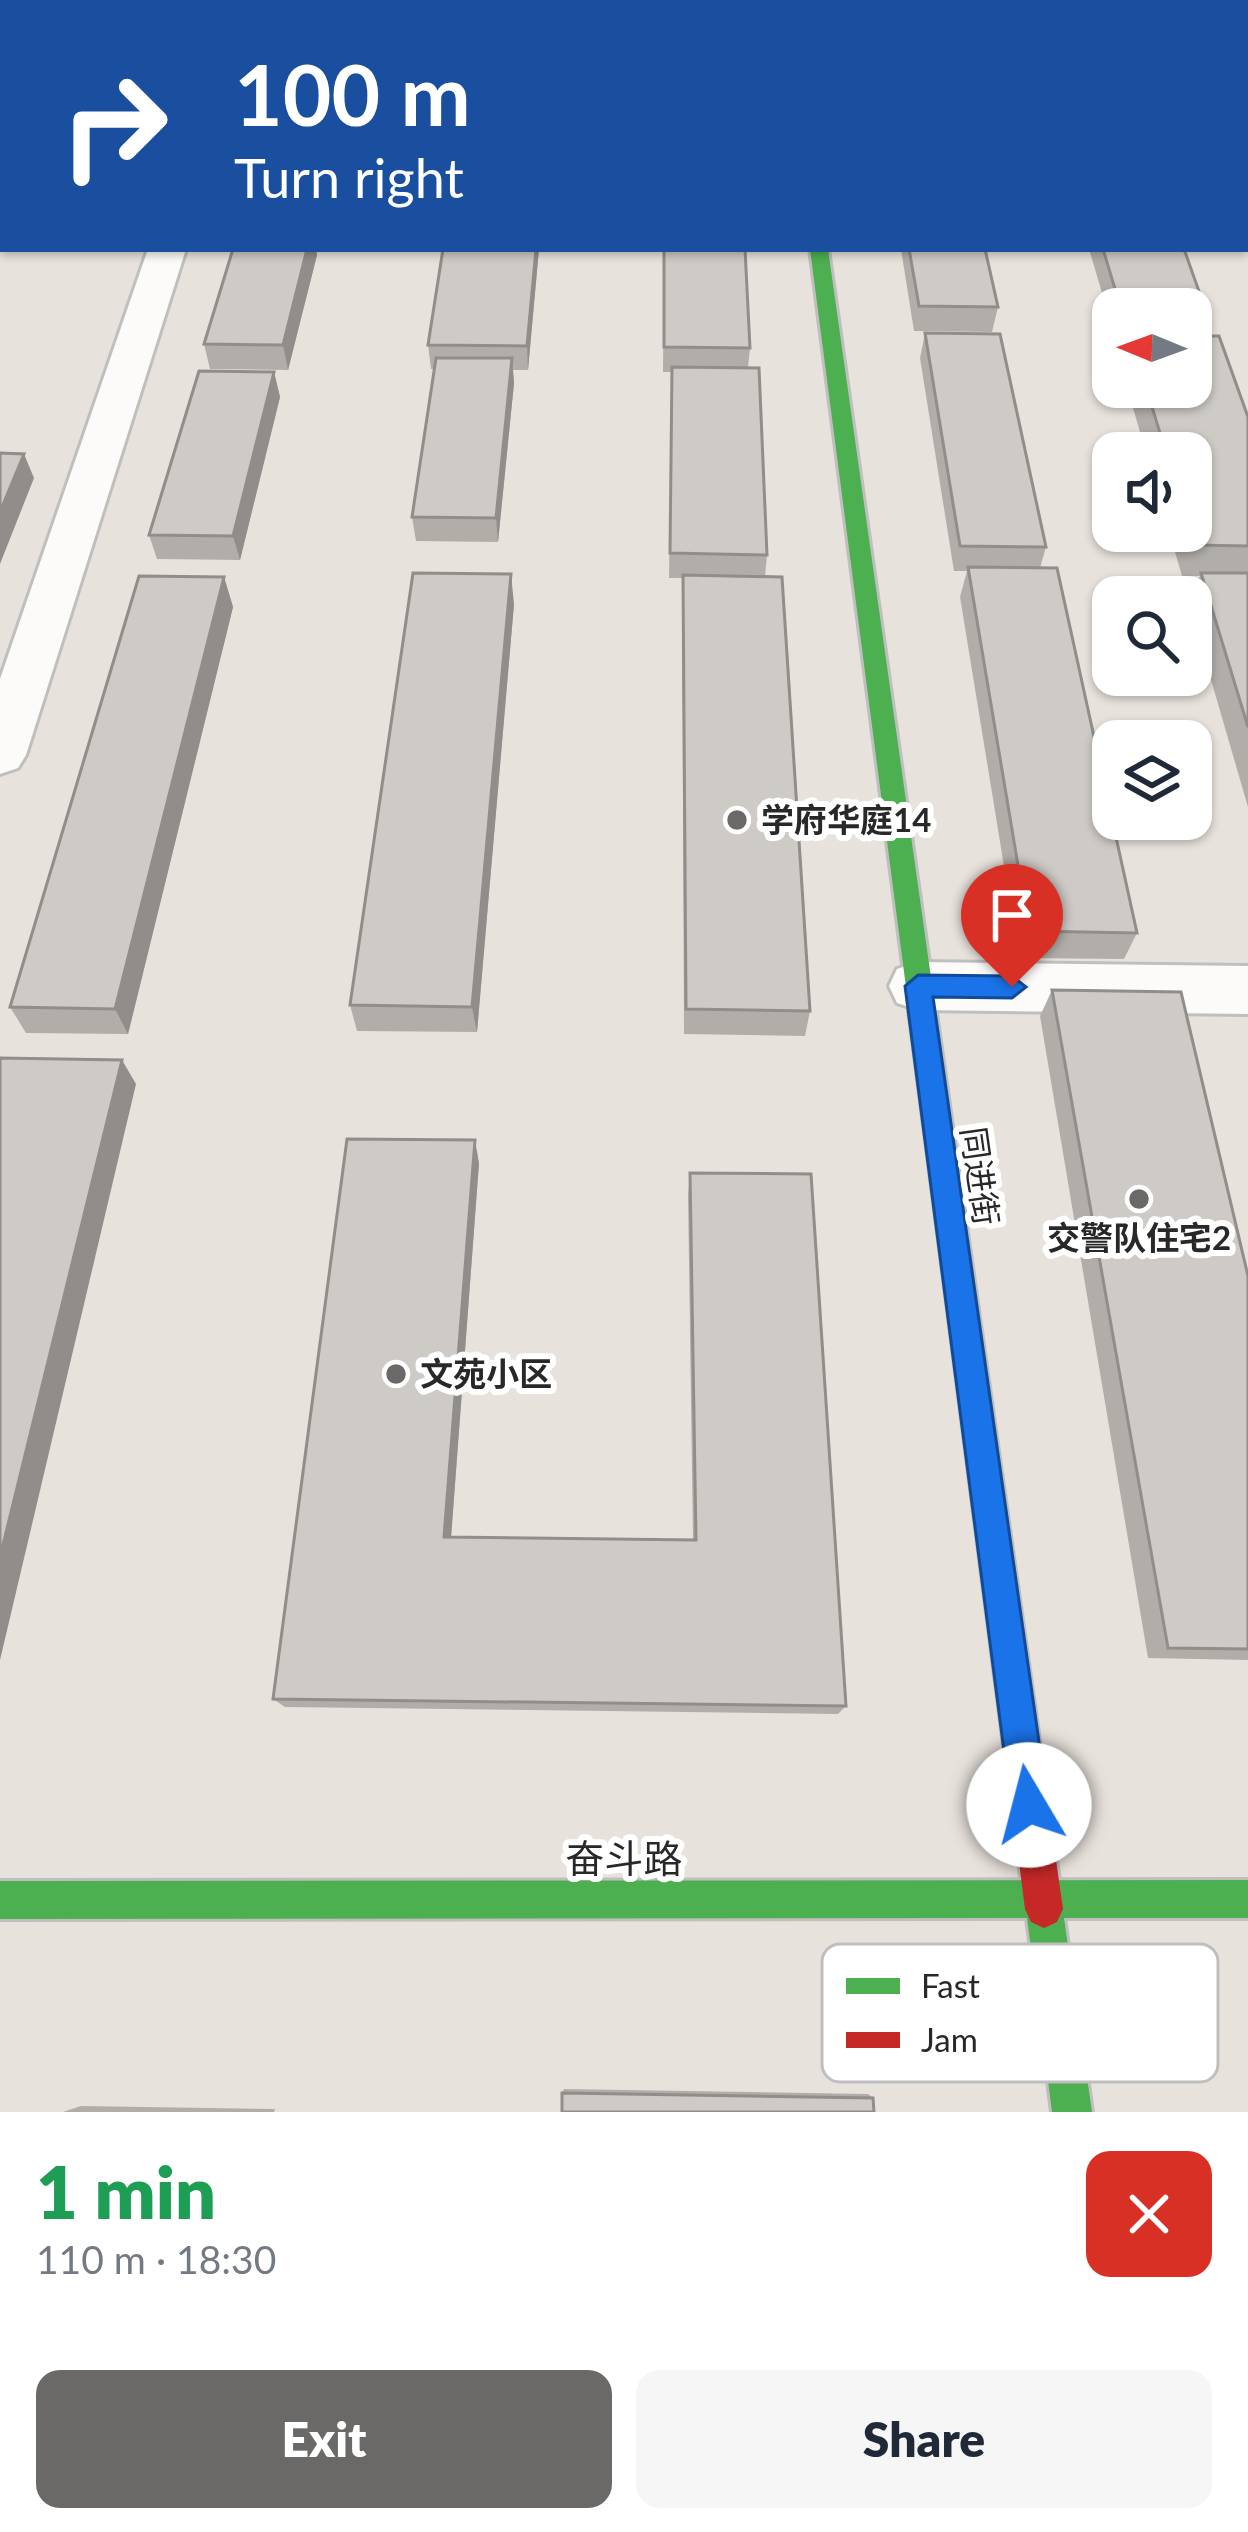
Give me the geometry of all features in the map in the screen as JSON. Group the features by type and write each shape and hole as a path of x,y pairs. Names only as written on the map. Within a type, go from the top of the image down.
{"street":[{"path":"0,755 166,252"},
{"name":"同进街","path":"819,252 1049,1944"},
{"path":"918,986 1248,990"},
{"name":"奋斗路","path":"0,1900 1248,1899"},
{"name":"同进街","path":"1068,2082 1072,2112"}],"building":[{"path":"232,252 306,252 283,345 204,344"},
{"path":"443,252 536,252 527,346 428,345"},
{"path":"664,252 745,252 750,348 664,347"},
{"path":"910,252 986,252 998,307 919,306"},
{"path":"1104,252 1185,252 1198,288 1115,288"},
{"path":"925,333 1000,334 1046,547 960,546"},
{"path":"1212,336 1219,336 1248,417 1248,546 1212,545 1212,432 1160,432 1152,408 1212,408"},
{"path":"436,358 512,358 496,518 412,517"},
{"path":"672,367 759,368 767,555 670,553"},
{"path":"199,371 274,372 233,536 149,535"},
{"path":"0,453 24,454 0,512"},
{"path":"968,567 1057,568 1092,728 1092,840 1117,840 1137,933 1029,931"},
{"path":"413,573 511,574 472,1007 350,1005"},
{"path":"1248,573 1248,727 1212,609 1212,576 1202,576"},
{"name":"学府华庭14","path":"683,575 782,577 810,1011 686,1009"},
{"path":"139,576 224,577 115,1009 10,1007"},
{"name":"交警队住宅2","path":"1052,990 1181,992 1248,1276 1248,1649 1168,1648"},
{"path":"0,1058 122,1060 0,1557"},
{"name":"文苑小区","path":"347,1139 475,1140 444,1537 696,1540 690,1173 811,1174 846,1706 273,1699"},
{"path":"562,2093 873,2098 874,2112 562,2112"}],"traffic: fast":[{"path":"819,252 963,1310"},
{"path":"0,1900 1248,1899"},
{"path":"1044,1909 1049,1944"},
{"path":"1068,2082 1072,2112"}],"traffic: jam":[{"path":"963,1310 1044,1909"}],"place":[{"name":"学府华庭14","path":"737,820"},
{"name":"交警队住宅2","path":"1139,1199"},
{"name":"文苑小区","path":"396,1374"}],"route":[{"path":"1012,987 918,986 1029,1805"}]}
